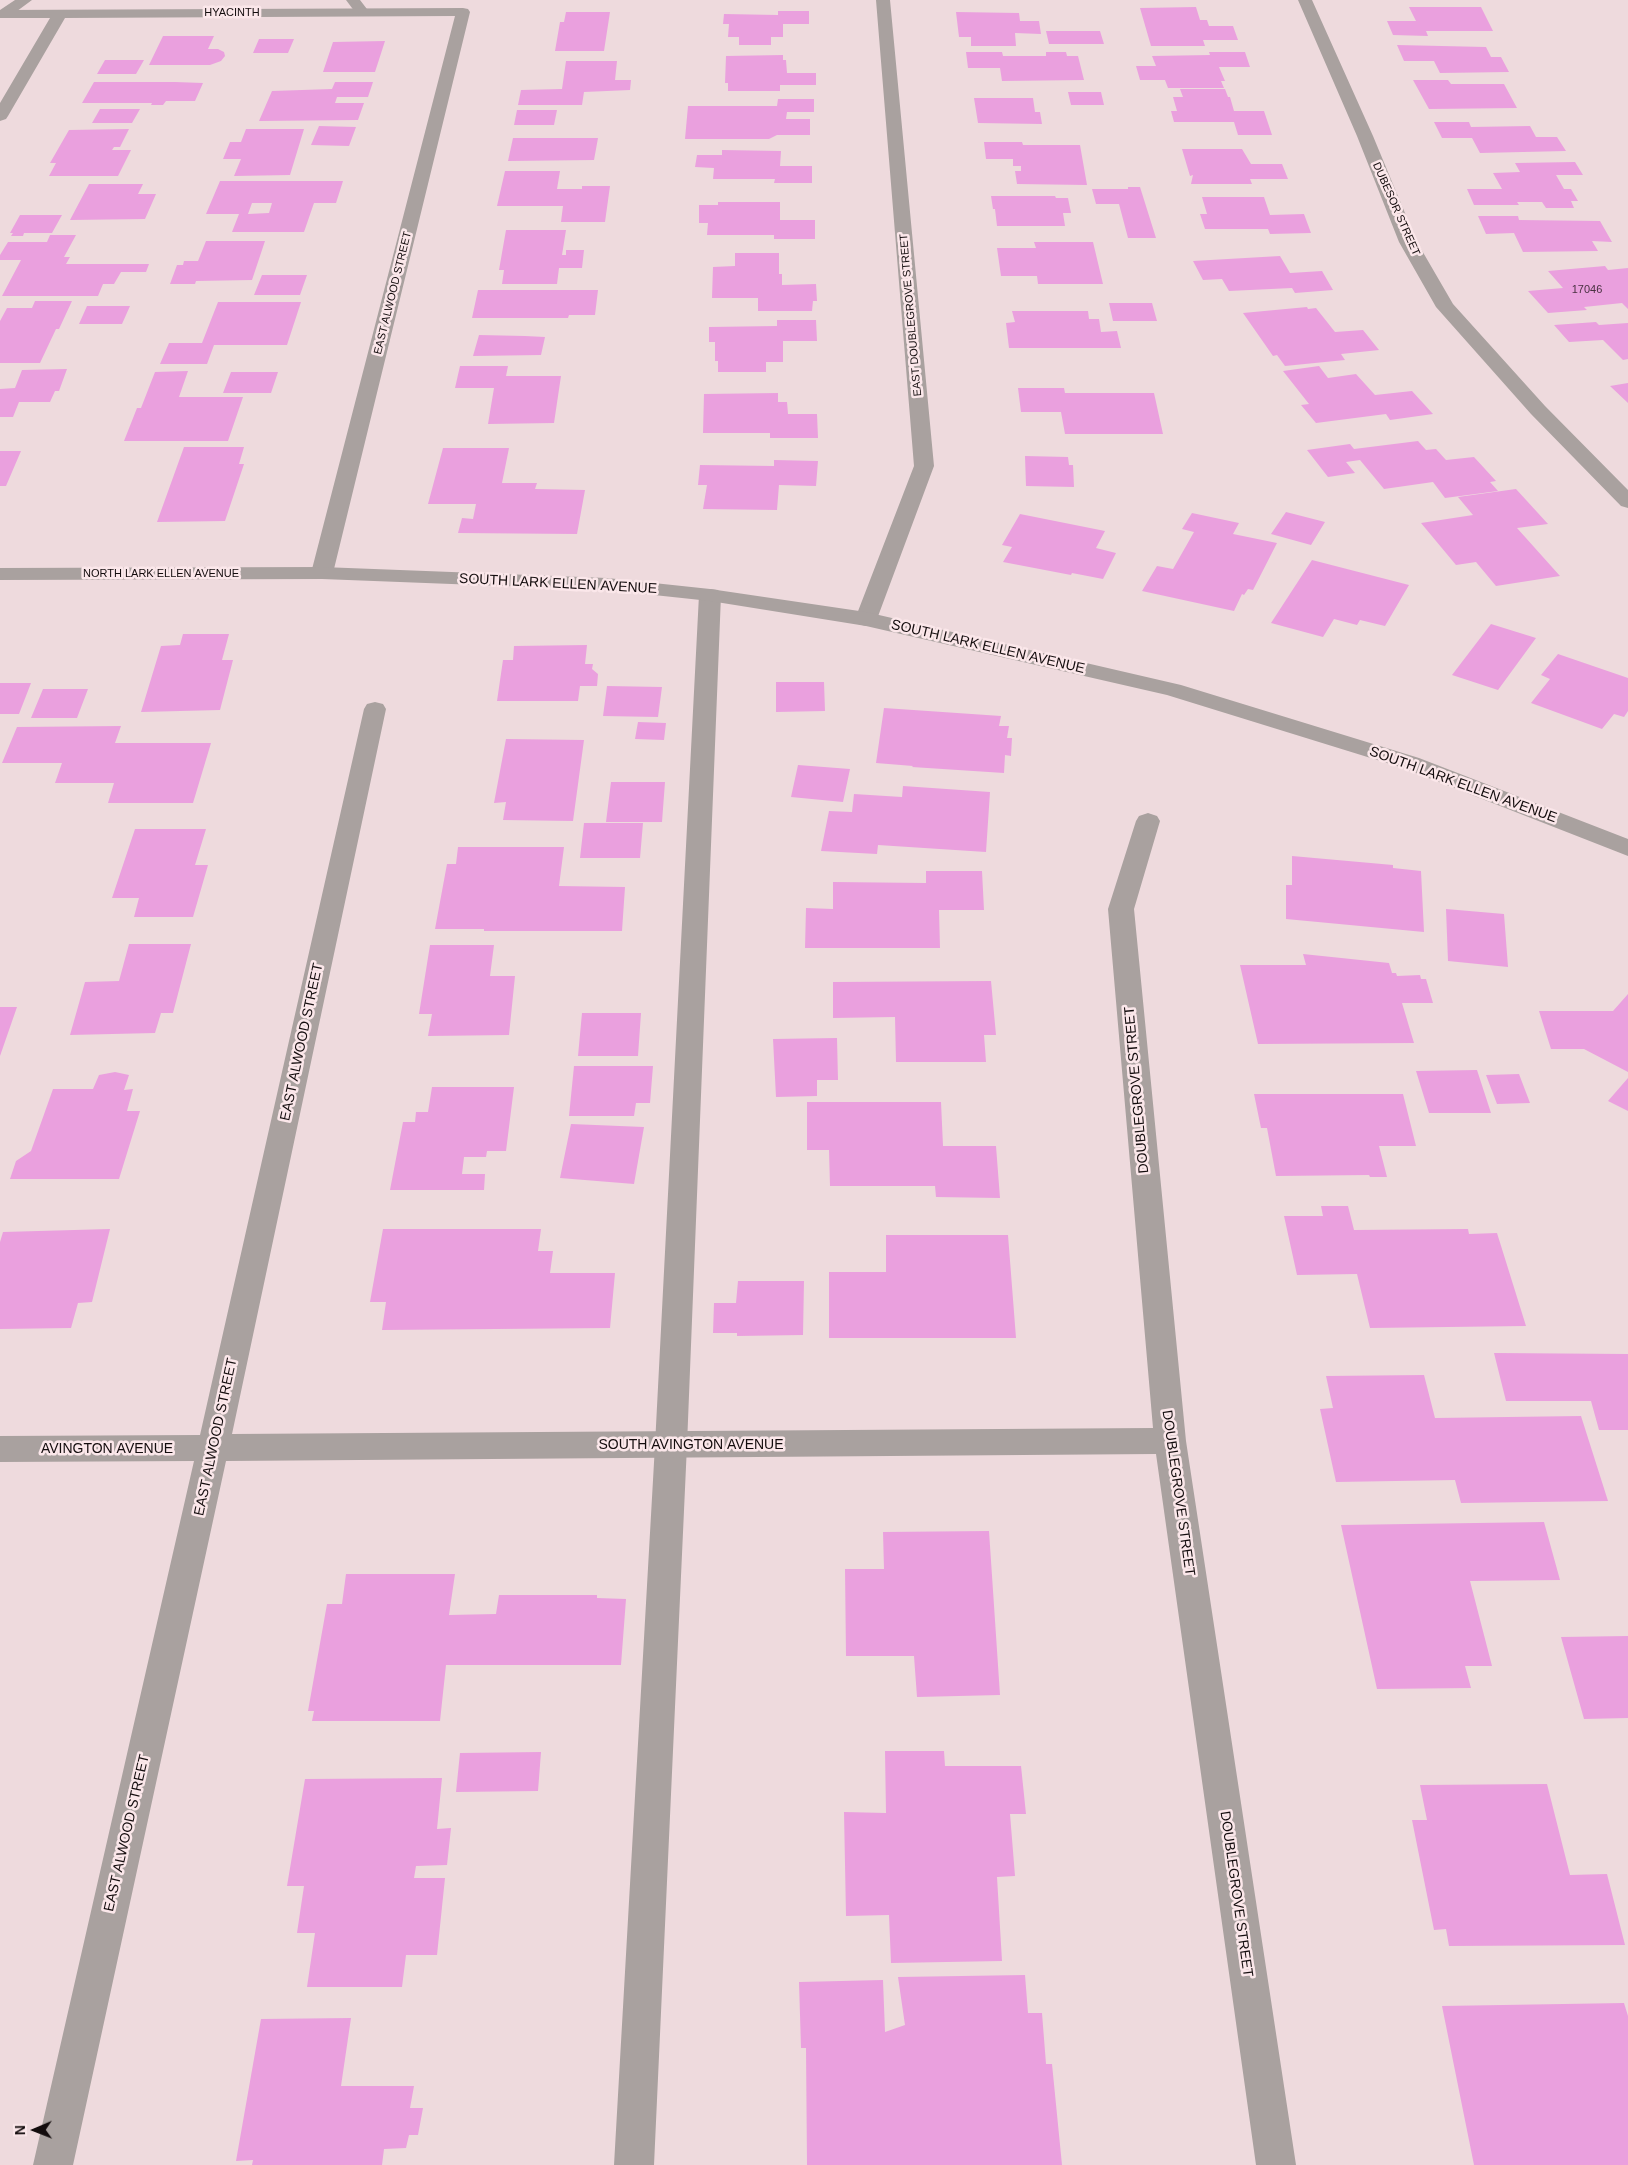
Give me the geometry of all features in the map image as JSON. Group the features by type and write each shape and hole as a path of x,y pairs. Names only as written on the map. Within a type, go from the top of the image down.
{"street":[{"path":"2,14 25,0"},
{"path":"353,0 363,12"},
{"name":"EAST DOUBLEGROVE STREET","path":"866,619 924,466 883,0"},
{"name":"DUBESOR STREET","path":"1305,0 1408,242 1445,307 1538,410 1628,502"},
{"name":"HYACINTH","path":"2,14 463,12"},
{"name":"EAST ALWOOD STREET","path":"322,573 463,12"},
{"path":"0,116 60,14"},
{"name":"SOUTH LARK ELLEN AVENUE","path":"322,573 607,584 710,595 866,619 1182,693 1412,763 1628,848"},
{"name":"NORTH LARK ELLEN AVENUE","path":"0,574 322,573"},
{"path":"634,2165 671,1445 710,595"},
{"name":"EAST ALWOOD STREET","path":"53,2165 376,709"},
{"name":"DOUBLEGROVE STREET","path":"1148,821 1121,909 1170,1441 1276,2165"},
{"name":"SOUTH AVINGTON AVENUE","path":"213,1448 1170,1441"},
{"name":"AVINGTON AVENUE","path":"0,1449 213,1448"}],"building":[{"path":"1196,7 1200,20 1207,20 1209,26 1233,26 1238,40 1203,40 1205,46 1151,46 1140,8"},
{"path":"1409,7 1481,7 1493,31 1426,31 1428,36 1393,35 1387,21 1416,21"},
{"path":"778,11 809,11 809,24 783,24 783,37 771,37 771,45 739,45 739,37 728,37 729,24 723,24 724,14 778,15"},
{"path":"566,12 610,12 604,51 555,51 560,22 564,22"},
{"path":"956,12 1019,13 1020,21 1039,21 1041,34 1015,33 1016,46 971,46 971,37 959,37"},
{"path":"1046,31 1100,31 1104,44 1049,44"},
{"path":"163,36 214,36 208,49 218,49 224,52 225,56 221,61 210,65 149,65"},
{"path":"259,39 294,39 288,53 253,53"},
{"path":"385,41 375,72 323,72 333,42"},
{"path":"1397,45 1486,47 1491,57 1501,57 1509,72 1440,73 1434,61 1404,61"},
{"path":"966,52 1002,52 1003,56 1046,56 1046,52 1066,52 1067,56 1078,56 1084,80 1002,81 1000,68 968,68"},
{"path":"1209,52 1245,52 1250,67 1219,67 1225,81 1221,81 1224,88 1168,88 1165,80 1140,80 1136,66 1156,66 1152,56 1210,55"},
{"path":"783,55 783,60 786,60 787,73 816,73 816,85 780,85 780,91 728,91 728,83 725,83 726,56"},
{"path":"105,60 144,60 136,74 97,74"},
{"path":"566,61 617,61 615,80 631,80 630,90 584,92 582,105 518,105 521,90 562,89"},
{"path":"1413,80 1448,80 1451,84 1504,84 1517,108 1429,109"},
{"path":"94,82 203,83 195,101 166,101 163,105 151,105 152,103 82,103"},
{"path":"335,82 373,82 368,97 337,97 335,103 364,103 358,120 259,121 272,91 332,89"},
{"path":"1180,89 1225,89 1228,97 1230,97 1234,111 1264,111 1272,135 1238,135 1234,122 1174,122 1171,111 1177,111 1173,97 1183,97"},
{"path":"1068,92 1101,92 1104,105 1071,105"},
{"path":"974,98 1033,98 1035,112 1040,112 1042,124 978,123"},
{"path":"778,99 814,99 814,112 787,112 786,119 810,119 810,135 777,135 769,139 685,139 688,106 777,106"},
{"path":"100,109 140,109 132,123 92,123"},
{"path":"517,110 557,110 554,125 514,125"},
{"path":"1434,122 1469,122 1471,127 1530,126 1536,137 1557,137 1566,151 1480,153 1472,138 1442,138"},
{"path":"319,126 356,127 349,146 311,145"},
{"path":"129,129 120,147 114,147 112,150 131,150 118,176 49,176 56,163 50,163 69,130"},
{"path":"246,129 304,129 290,175 234,176 241,159 223,159 230,142 241,142"},
{"path":"513,138 598,138 594,160 508,161"},
{"path":"984,142 1022,142 1023,145 1080,145 1087,185 1017,184 1015,171 1021,171 1021,166 1013,166 1013,159 986,159"},
{"path":"1182,149 1242,149 1251,164 1282,164 1288,179 1250,179 1252,184 1191,184 1193,175 1190,176"},
{"path":"722,150 781,151 780,166 812,166 812,183 774,183 775,179 713,179 714,168 695,167 697,155 722,155"},
{"path":"1575,162 1583,175 1556,175 1564,189 1571,189 1578,201 1571,201 1574,208 1546,208 1542,202 1517,202 1519,205 1474,205 1467,189 1502,189 1493,173 1520,172 1515,163"},
{"path":"505,171 560,171 557,189 582,189 582,186 610,186 605,222 561,222 563,206 497,206"},
{"path":"220,181 343,181 336,203 314,203 304,232 232,232 239,214 206,214","holes":["252,203 272,203 269,213 248,214"]},
{"path":"89,184 143,184 138,194 156,194 145,219 70,220"},
{"path":"1128,187 1140,187 1156,238 1128,238 1119,204 1096,204 1092,189 1128,189"},
{"path":"991,196 1055,196 1056,198 1068,198 1071,213 1063,213 1065,226 997,226"},
{"path":"1202,197 1264,197 1270,215 1304,214 1311,233 1270,234 1268,229 1205,229 1200,214 1207,214"},
{"path":"718,202 780,202 780,220 815,220 815,239 774,239 774,235 707,235 708,223 699,223 699,205 718,205"},
{"path":"20,215 62,215 52,233 24,233 23,236 11,236 13,233 10,233"},
{"path":"1478,216 1518,216 1519,220 1600,221 1612,242 1592,241 1598,251 1523,252 1514,233 1486,234"},
{"path":"506,230 566,230 562,255 566,255 566,250 584,250 582,268 559,268 557,284 502,284 504,270 499,270"},
{"path":"50,235 76,235 64,257 70,257 66,264 149,264 146,272 121,272 114,284 103,284 98,296 2,296 21,260 0,260 0,255 8,242 47,242"},
{"path":"206,241 265,241 252,280 196,281 195,284 170,284 177,265 183,265 184,261 198,261"},
{"path":"1034,242 1093,242 1103,284 1038,284 1037,276 1001,276 997,248 1036,248"},
{"path":"735,253 779,253 779,274 782,274 782,285 816,284 817,301 813,301 812,311 758,311 758,298 712,298 713,267 735,266"},
{"path":"1280,256 1290,273 1322,271 1333,290 1295,293 1292,288 1229,291 1222,279 1203,280 1193,261"},
{"path":"1605,266 1608,270 1628,268 1628,309 1622,303 1584,307 1587,310 1548,313 1528,291 1563,288 1548,271"},
{"path":"262,275 307,275 300,295 254,295"},
{"path":"478,290 598,290 595,315 569,315 568,318 472,318"},
{"path":"35,301 72,301 40,363 0,363 0,321 7,308 32,308"},
{"path":"218,302 301,302 287,345 214,345 207,364 160,364 169,343 202,343"},
{"path":"1109,303 1152,303 1157,321 1113,321"},
{"path":"87,306 130,306 122,324 79,324"},
{"path":"1307,307 1308,309 1316,308 1335,332 1363,330 1379,350 1341,354 1345,360 1285,366 1277,355 1273,356 1243,313"},
{"path":"1012,311 1088,311 1089,319 1099,319 1101,332 1117,331 1121,348 1009,348 1006,323 1015,322"},
{"path":"777,320 816,320 817,341 783,341 783,362 766,362 766,372 718,372 718,361 715,361 715,342 709,342 709,327 777,326"},
{"path":"1596,322 1599,325 1628,323 1628,359 1623,360 1603,340 1569,342 1554,325"},
{"path":"479,335 545,337 541,355 473,356"},
{"path":"460,366 508,366 506,376 561,376 554,423 488,424 494,388 455,388"},
{"path":"1319,366 1328,378 1356,374 1375,395 1412,391 1433,414 1390,420 1386,414 1316,423 1301,405 1309,404 1283,371"},
{"path":"67,369 59,391 55,391 50,402 19,402 13,417 0,417 0,389 15,388 22,370"},
{"path":"188,371 179,397 243,397 228,441 124,441 137,408 141,408 155,372"},
{"path":"231,372 278,372 271,393 223,393"},
{"path":"1628,383 1628,403 1610,386"},
{"path":"1018,388 1064,388 1065,393 1154,393 1163,434 1065,434 1061,412 1021,412"},
{"path":"778,393 778,402 787,402 788,414 817,414 818,438 770,438 770,433 703,433 704,394"},
{"path":"1418,441 1426,450 1436,449 1446,460 1474,457 1496,481 1490,482 1498,491 1445,498 1433,482 1384,489 1360,460 1346,462 1355,473 1328,477 1307,450 1350,444 1354,449"},
{"path":"184,447 244,447 239,464 244,464 225,521 157,522"},
{"path":"443,448 509,448 502,483 537,483 535,489 585,490 577,534 458,533 462,518 473,519 476,504 428,504"},
{"path":"0,451 21,451 6,486 0,486"},
{"path":"1025,456 1068,457 1069,465 1073,465 1074,487 1026,486"},
{"path":"774,460 818,461 816,486 779,485 777,510 703,509 707,485 698,485 700,465 774,466"},
{"path":"1516,489 1548,524 1517,528 1560,576 1496,586 1476,562 1456,565 1421,523 1473,515 1458,497"},
{"path":"1286,512 1325,522 1311,545 1271,534"},
{"path":"1192,513 1239,523 1233,534 1277,543 1253,590 1248,589 1244,595 1242,594 1234,611 1142,591 1157,566 1173,569 1194,532 1182,529"},
{"path":"1020,514 1105,531 1096,548 1116,553 1103,579 1003,562 1012,547 1002,545"},
{"path":"1312,560 1409,585 1385,626 1360,620 1357,625 1334,619 1323,637 1271,623"},
{"path":"1491,624 1536,638 1498,690 1452,675"},
{"path":"183,634 229,634 222,660 233,660 220,710 141,712 161,646 180,645"},
{"path":"587,645 585,664 593,664 592,669 598,674 597,686 580,686 578,701 497,701 503,660 513,660 514,646"},
{"path":"1558,654 1628,678 1628,711 1624,717 1614,714 1602,729 1531,703 1550,679 1541,675"},
{"path":"776,682 824,682 825,711 776,712"},
{"path":"0,683 31,683 19,714 0,714"},
{"path":"607,686 662,687 658,717 603,716"},
{"path":"43,689 88,689 77,718 31,718"},
{"path":"884,708 1001,716 999,726 1009,726 1007,738 1012,738 1011,756 1005,755 1004,773 876,763"},
{"path":"638,722 666,723 664,740 635,739"},
{"path":"121,726 115,743 211,743 193,803 108,803 114,783 55,783 62,763 2,763 17,727"},
{"path":"506,739 584,740 573,821 503,820 506,802 494,803"},
{"path":"798,765 850,769 843,802 791,797"},
{"path":"611,782 665,782 662,822 606,822"},
{"path":"903,786 990,792 986,852 878,845 877,854 821,851 829,811 852,812 854,794 902,797"},
{"path":"584,823 643,823 640,858 580,858"},
{"path":"135,829 206,829 195,865 208,865 193,917 134,917 139,898 112,898"},
{"path":"458,847 564,847 559,886 625,887 622,931 435,929 447,864 456,864"},
{"path":"1292,856 1393,865 1393,868 1421,871 1424,932 1286,919 1286,885 1292,885"},
{"path":"926,871 982,871 984,910 939,910 940,948 805,948 806,908 833,909 833,882 926,883"},
{"path":"1446,909 1504,914 1508,967 1448,961"},
{"path":"129,944 191,944 173,1013 161,1013 155,1033 70,1035 85,982 119,981"},
{"path":"430,945 494,945 490,976 515,976 509,1035 428,1036 432,1014 419,1014"},
{"path":"1303,954 1389,963 1392,973 1396,973 1397,976 1420,975 1421,979 1426,979 1433,1003 1402,1003 1414,1043 1258,1044 1240,965 1306,965"},
{"path":"991,981 996,1035 984,1035 986,1062 896,1062 895,1017 833,1018 833,982"},
{"path":"1628,994 1628,1072 1584,1049 1551,1049 1539,1011 1613,1011"},
{"path":"0,1007 17,1007 0,1056"},
{"path":"582,1013 641,1013 638,1056 578,1056"},
{"path":"837,1038 838,1080 817,1080 817,1096 776,1097 773,1039"},
{"path":"574,1066 653,1066 650,1103 636,1103 634,1116 569,1116"},
{"path":"1477,1070 1491,1113 1429,1113 1416,1071"},
{"path":"115,1072 129,1075 124,1090 133,1089 127,1111 140,1111 119,1179 10,1179 16,1161 31,1151 53,1089 93,1089 99,1075"},
{"path":"1519,1074 1530,1103 1497,1104 1486,1075"},
{"path":"1628,1078 1628,1111 1608,1101"},
{"path":"432,1087 514,1087 506,1151 487,1151 486,1157 464,1157 462,1174 485,1174 484,1190 390,1190 403,1122 415,1122 416,1112 428,1112"},
{"path":"1254,1094 1403,1094 1416,1146 1379,1146 1387,1177 1370,1177 1369,1175 1276,1176 1267,1128 1261,1128"},
{"path":"807,1102 941,1102 943,1146 996,1146 1000,1198 936,1197 935,1186 830,1186 829,1150 807,1150"},
{"path":"571,1124 644,1127 634,1184 560,1178"},
{"path":"1321,1206 1348,1206 1354,1230 1468,1229 1469,1234 1497,1233 1526,1326 1370,1328 1357,1274 1297,1275 1284,1216 1323,1216"},
{"path":"110,1229 92,1302 78,1303 71,1328 0,1329 0,1242 3,1232"},
{"path":"383,1229 541,1229 538,1251 553,1251 550,1273 615,1273 610,1328 382,1330 386,1302 370,1302"},
{"path":"886,1235 1008,1235 1016,1338 829,1338 829,1272 886,1272"},
{"path":"738,1281 804,1281 803,1335 737,1336 737,1333 713,1333 714,1303 736,1303"},
{"path":"1494,1353 1628,1354 1628,1430 1599,1430 1591,1401 1506,1401"},
{"path":"1424,1375 1435,1418 1581,1416 1608,1501 1461,1503 1455,1480 1336,1482 1320,1409 1333,1408 1326,1376"},
{"path":"1544,1522 1560,1580 1470,1581 1492,1666 1465,1666 1471,1688 1377,1689 1341,1525"},
{"path":"989,1531 1000,1695 917,1697 914,1656 846,1656 845,1569 884,1569 883,1532"},
{"path":"346,1574 455,1574 449,1615 496,1614 499,1595 597,1595 597,1598 626,1599 621,1665 446,1665 440,1721 312,1721 314,1711 308,1711 327,1604 342,1604"},
{"path":"1628,1636 1628,1718 1584,1719 1561,1637"},
{"path":"885,1751 944,1751 945,1766 1021,1766 1026,1814 1010,1814 1015,1876 997,1877 1002,1961 891,1963 889,1915 846,1916 844,1812 886,1813"},
{"path":"541,1752 538,1791 456,1792 460,1753"},
{"path":"442,1778 437,1829 451,1828 447,1865 416,1866 414,1878 445,1878 437,1955 406,1955 402,1987 307,1987 315,1933 297,1933 304,1886 287,1886 305,1779"},
{"path":"1547,1784 1570,1875 1607,1874 1625,1945 1449,1946 1446,1929 1434,1930 1412,1820 1427,1820 1420,1785"},
{"path":"1025,1975 1028,2013 1042,2013 1046,2064 1052,2064 1062,2165 807,2165 806,2048 801,2048 799,1982 883,1980 885,2032 905,2025 898,1977"},
{"path":"1624,2003 1628,2016 1628,2165 1474,2165 1442,2006"},
{"path":"351,2018 341,2086 414,2086 410,2108 423,2108 418,2135 409,2135 406,2148 384,2149 382,2165 252,2165 253,2160 236,2161 261,2019"}]}
